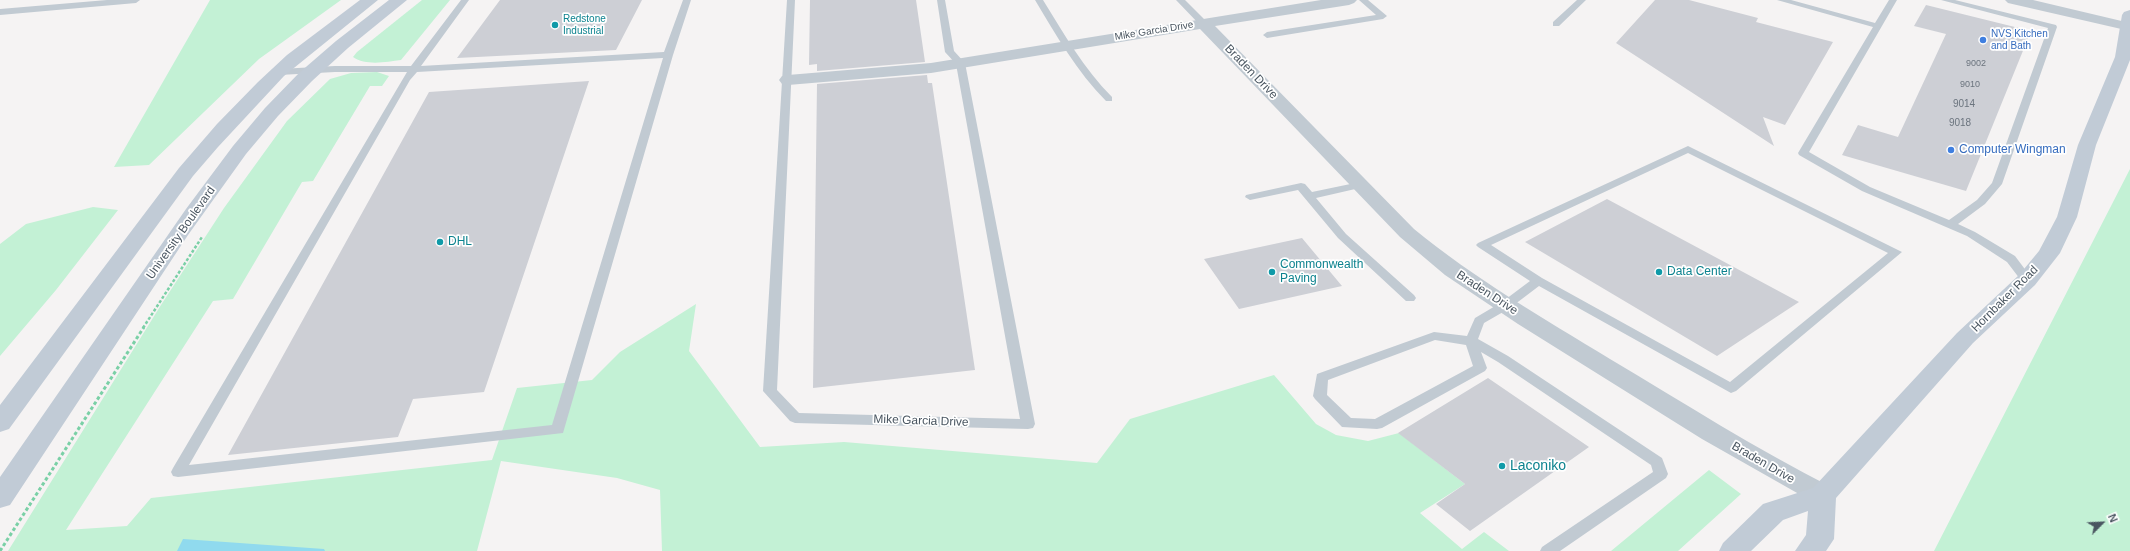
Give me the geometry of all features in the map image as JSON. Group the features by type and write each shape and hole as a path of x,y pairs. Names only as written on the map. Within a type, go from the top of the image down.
{"main road":[{"path":"0,423 186,172 242,108 279,72 338,23 370,0"},
{"name":"University Boulevard","path":"0,498 183,227 256,129 314,70 372,19 399,0"},
{"name":"Hornbaker Road","path":"1732,551 1773,512 1823,495 1965,338 2027,280 2049,253 2067,217 2088,145 2122,57 2128,21"},
{"path":"1809,551 1820,539 1823,495"}],"street":[{"name":"Mike Garcia Drive","path":"788,80 931,68 960,64 1349,0"},
{"path":"2013,0 2128,21"},
{"name":"Braden Drive","path":"1203,23 1408,233 1438,260 1506,305 1772,470 1823,495"}],"lane":[{"path":"0,12 136,0"},
{"path":"465,0 406,79 178,472 558,429 668,55 688,0"},
{"name":"Mike Garcia Drive","path":"792,0 770,391 795,418 1028,424 960,64 950,52 941,0"},
{"path":"1040,0 1067,46 1096,86 1109,99"},
{"path":"1180,0 1203,23"},
{"path":"1268,35 1383,16 1363,0"},
{"path":"1556,24 1582,0"},
{"path":"1781,0 1878,26"},
{"path":"1893,0 1803,153 1866,189 1971,234 1998,249 2011,259 2027,280"},
{"path":"1945,0 2053,27 1997,184 1981,202 1950,225"},
{"path":"279,72 314,70 414,69 668,55"},
{"path":"1688,149 1896,252 1731,388 1538,281 1482,244 1688,149"},
{"path":"1308,196 1360,184"},
{"path":"1250,197 1301,186 1342,236 1374,267 1410,298"},
{"path":"1538,281 1506,305 1479,321 1471,341 1480,368 1377,424 1347,423 1320,396 1322,377 1434,336 1471,341 1503,359 1657,462 1661,474 1548,551"}],"path":[{"path":"0,550 203,235"}],"green space":[{"path":"210,0 341,0 259,59 149,165 114,167"},
{"path":"422,0 450,0 401,60 364,62 353,57 357,52"},
{"path":"377,72 389,76 382,86 370,86 313,181 302,182 233,299 213,301 66,530 127,526 151,498 492,460 517,388 592,380 620,352 696,304 689,351 760,447 844,442 1097,463 1130,419 1274,375 1316,424 1336,435 1368,441 1399,433 1465,484 1420,513 1462,549 1484,532 1509,551 662,551 660,490 617,478 501,461 477,551 8,551 161,305 224,208 287,121 330,79 351,73"},
{"path":"2130,169 2130,551 1934,551"},
{"path":"93,207 118,210 56,290 0,356 0,244 26,224"},
{"path":"1709,470 1741,494 1678,551 1611,551"}],"water":[{"path":"183,539 324,549 325,551 177,551"}],"building":[{"name":"Redstone Industrial","path":"500,0 642,0 616,50 457,58"},
{"path":"810,0 916,0 925,62 817,71 817,64 809,65"},
{"path":"1655,0 1689,0 1758,18 1756,22 1833,42 1785,125 1763,117 1774,146 1616,43"},
{"path":"1926,5 2031,31 1966,191 1842,155 1858,125 1898,137 1946,34 1914,26"},
{"path":"927,75 928,83 932,83 975,370 813,388 817,84"},
{"name":"DHL","path":"589,81 484,392 413,399 398,437 228,455 429,92"},
{"name":"Data Center","path":"1607,199 1799,302 1717,356 1525,242"},
{"name":"Commonwealth Paving","path":"1302,238 1342,286 1239,309 1204,259"},
{"name":"Laconiko","path":"1488,378 1589,447 1470,531 1436,504 1465,484 1398,433"}],"place":[{"name":"Redstone Industrial","path":"555,25"},
{"name":"NVS Kitchen and Bath","path":"1983,40"},
{"name":"Computer Wingman","path":"1951,150"},
{"name":"DHL","path":"440,242"},
{"name":"Commonwealth Paving","path":"1272,272"},
{"name":"Data Center","path":"1659,272"},
{"name":"Laconiko","path":"1502,466"}]}
